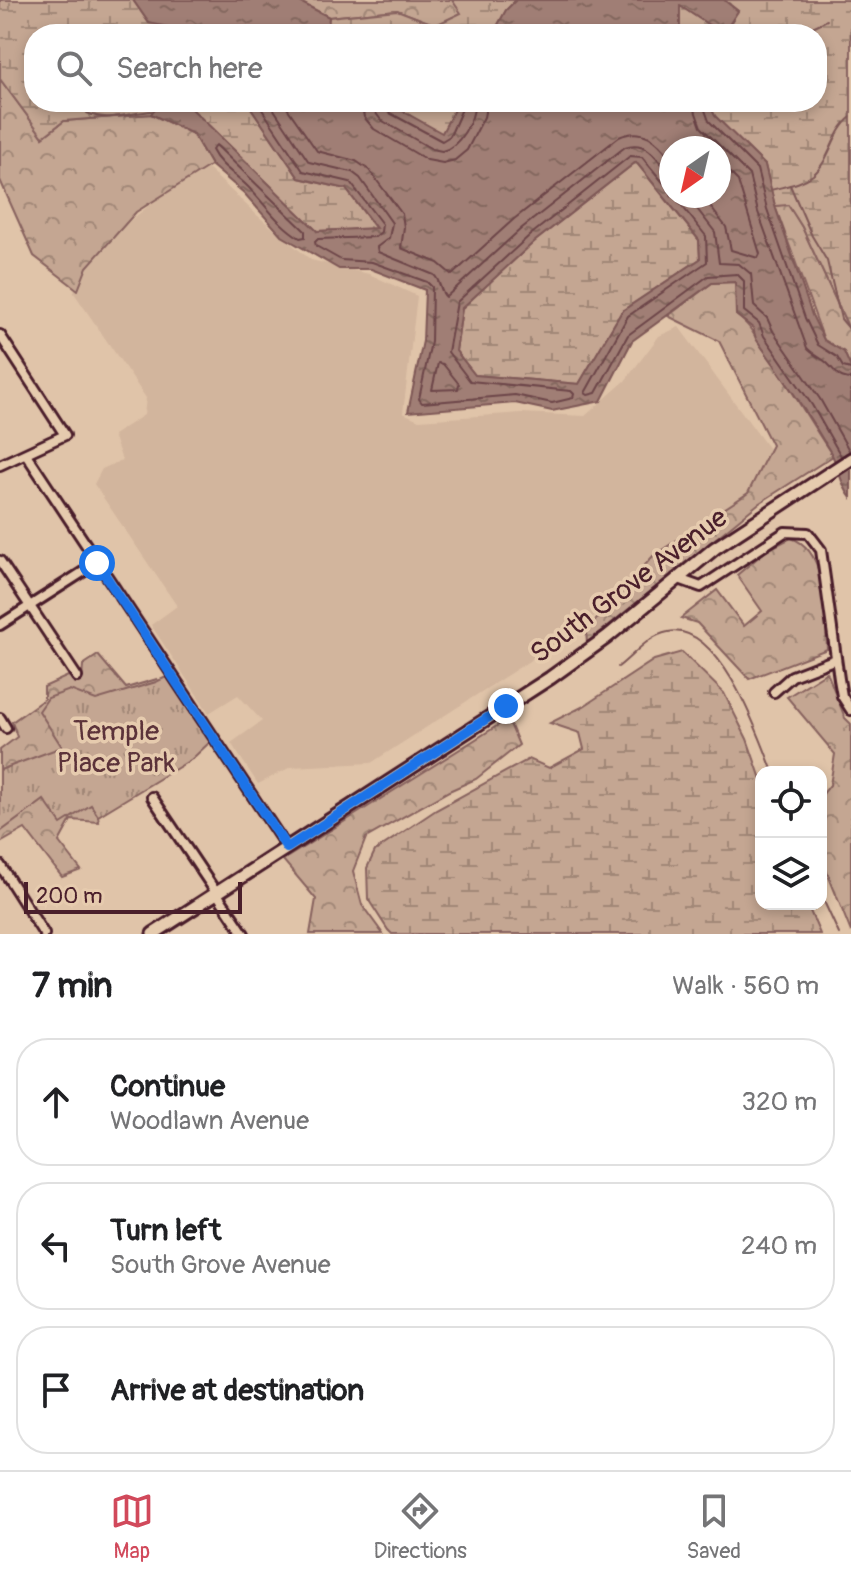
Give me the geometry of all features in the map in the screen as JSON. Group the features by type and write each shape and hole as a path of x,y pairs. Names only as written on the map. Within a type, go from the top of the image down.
{"main road":[{"name":"South Grove Avenue","path":"153,934 550,678 607,637 715,548 851,459"}],"street":[{"path":"0,335 65,435 0,465"},
{"path":"26,454 287,848"},
{"path":"676,578 701,587 785,532 808,533 821,550 842,696 851,710"},
{"path":"0,561 77,677"},
{"path":"0,625 97,563"},
{"path":"774,692 792,676 836,659"},
{"path":"0,718 6,728"},
{"path":"152,797 244,934"},
{"path":"0,865 44,934"}],"shaded area":[{"path":"202,163 311,260 369,274 417,296 403,413 419,420 521,413 585,416 625,381 659,336 679,327 783,468 574,632 371,763 291,767 258,784 231,743 262,721 238,695 209,713 151,625 177,606 94,484 102,469 122,460 113,435 144,415 146,398 74,293 84,258"}],"green space":[{"path":"0,0 133,0 149,23 154,24 24,24 24,111 0,79"},
{"path":"296,0 452,0 462,13 438,24 397,10 329,17"},
{"path":"452,0 516,0 498,24 438,24 461,13"},
{"path":"724,0 851,0 851,333 802,227 788,205 775,206 765,165 713,112 827,112 827,24 730,24 738,11"},
{"path":"679,5 707,24 680,24"},
{"path":"397,10 433,24 328,24 329,17"},
{"path":"0,79 43,137 64,121 151,114 193,134 211,165 136,212 87,267 78,290 34,256 0,180"},
{"path":"24,112 152,112 64,121 43,137"},
{"path":"195,112 254,112 299,178 346,189 376,229 317,231"},
{"path":"404,112 453,112 442,134"},
{"path":"636,162 659,190 659,208 673,208 699,240 700,259 622,311 579,384 475,375 456,351 462,308 534,242"},
{"path":"788,204 802,227 851,333 851,368 844,352 824,340 775,206"},
{"path":"736,282 736,315 752,331 833,456 758,504 587,643 586,631 653,556 748,493 772,445 719,341 668,316 712,283"},
{"path":"791,538 803,545 819,570 825,603 827,649 749,679 697,623 681,618 717,590 744,626 762,611 737,575 767,550"},
{"path":"682,652 724,693 747,739 756,766 755,910 810,910 820,934 392,934 368,899 367,868 375,851 436,810 529,759 549,768 584,749 580,733 550,723 584,706 654,660"},
{"name":"Temple Place Park","path":"98,655 126,688 157,679 197,745 98,816 99,822 71,820 59,842 81,870 62,877 25,829 0,843 0,750 17,737 12,722 44,699 44,687 68,676 82,680 83,665"},
{"path":"827,672 845,718 851,724 851,932 827,872 827,789 835,754 787,697"},
{"name":"Temple Place Park","path":"168,676 211,741 192,759 98,816 91,805 61,824 44,800 0,832 0,770 62,747 39,711 48,698 70,690 96,700"},
{"path":"508,719 519,745 476,779 366,838 353,871 362,905 383,934 310,934 316,899 283,860"}],"water":[{"path":"133,0 296,0 329,17 328,24 149,23"},
{"path":"516,0 724,0 738,11 730,24 708,24 680,6 680,24 498,24"},
{"path":"152,112 195,112 317,231 376,228 346,189 299,178 254,112 404,112 442,133 453,112 713,112 765,165 775,206 812,315 824,340 844,352 851,368 851,498 831,453 756,339 753,328 736,315 735,282 712,283 632,341 601,401 552,411 515,403 408,412 423,341 425,290 371,269 339,269 282,236 244,193 211,165 193,134 151,114","holes":["659,136 731,136 731,208 673,208 699,240 700,259 622,311 579,384 475,375 456,351 462,308 534,242 636,162 659,190"]}],"waterway":[{"path":"819,24 827,20"},
{"path":"87,113 112,117 146,112"},
{"path":"771,190 798,183 813,175 851,117"},
{"path":"790,185 812,236 827,261 841,319 851,331"},
{"path":"618,667 660,634 687,633 704,644 734,684 771,766"},
{"path":"827,908 839,934"}],"route":[{"path":"97,563 287,848 506,706"}]}
